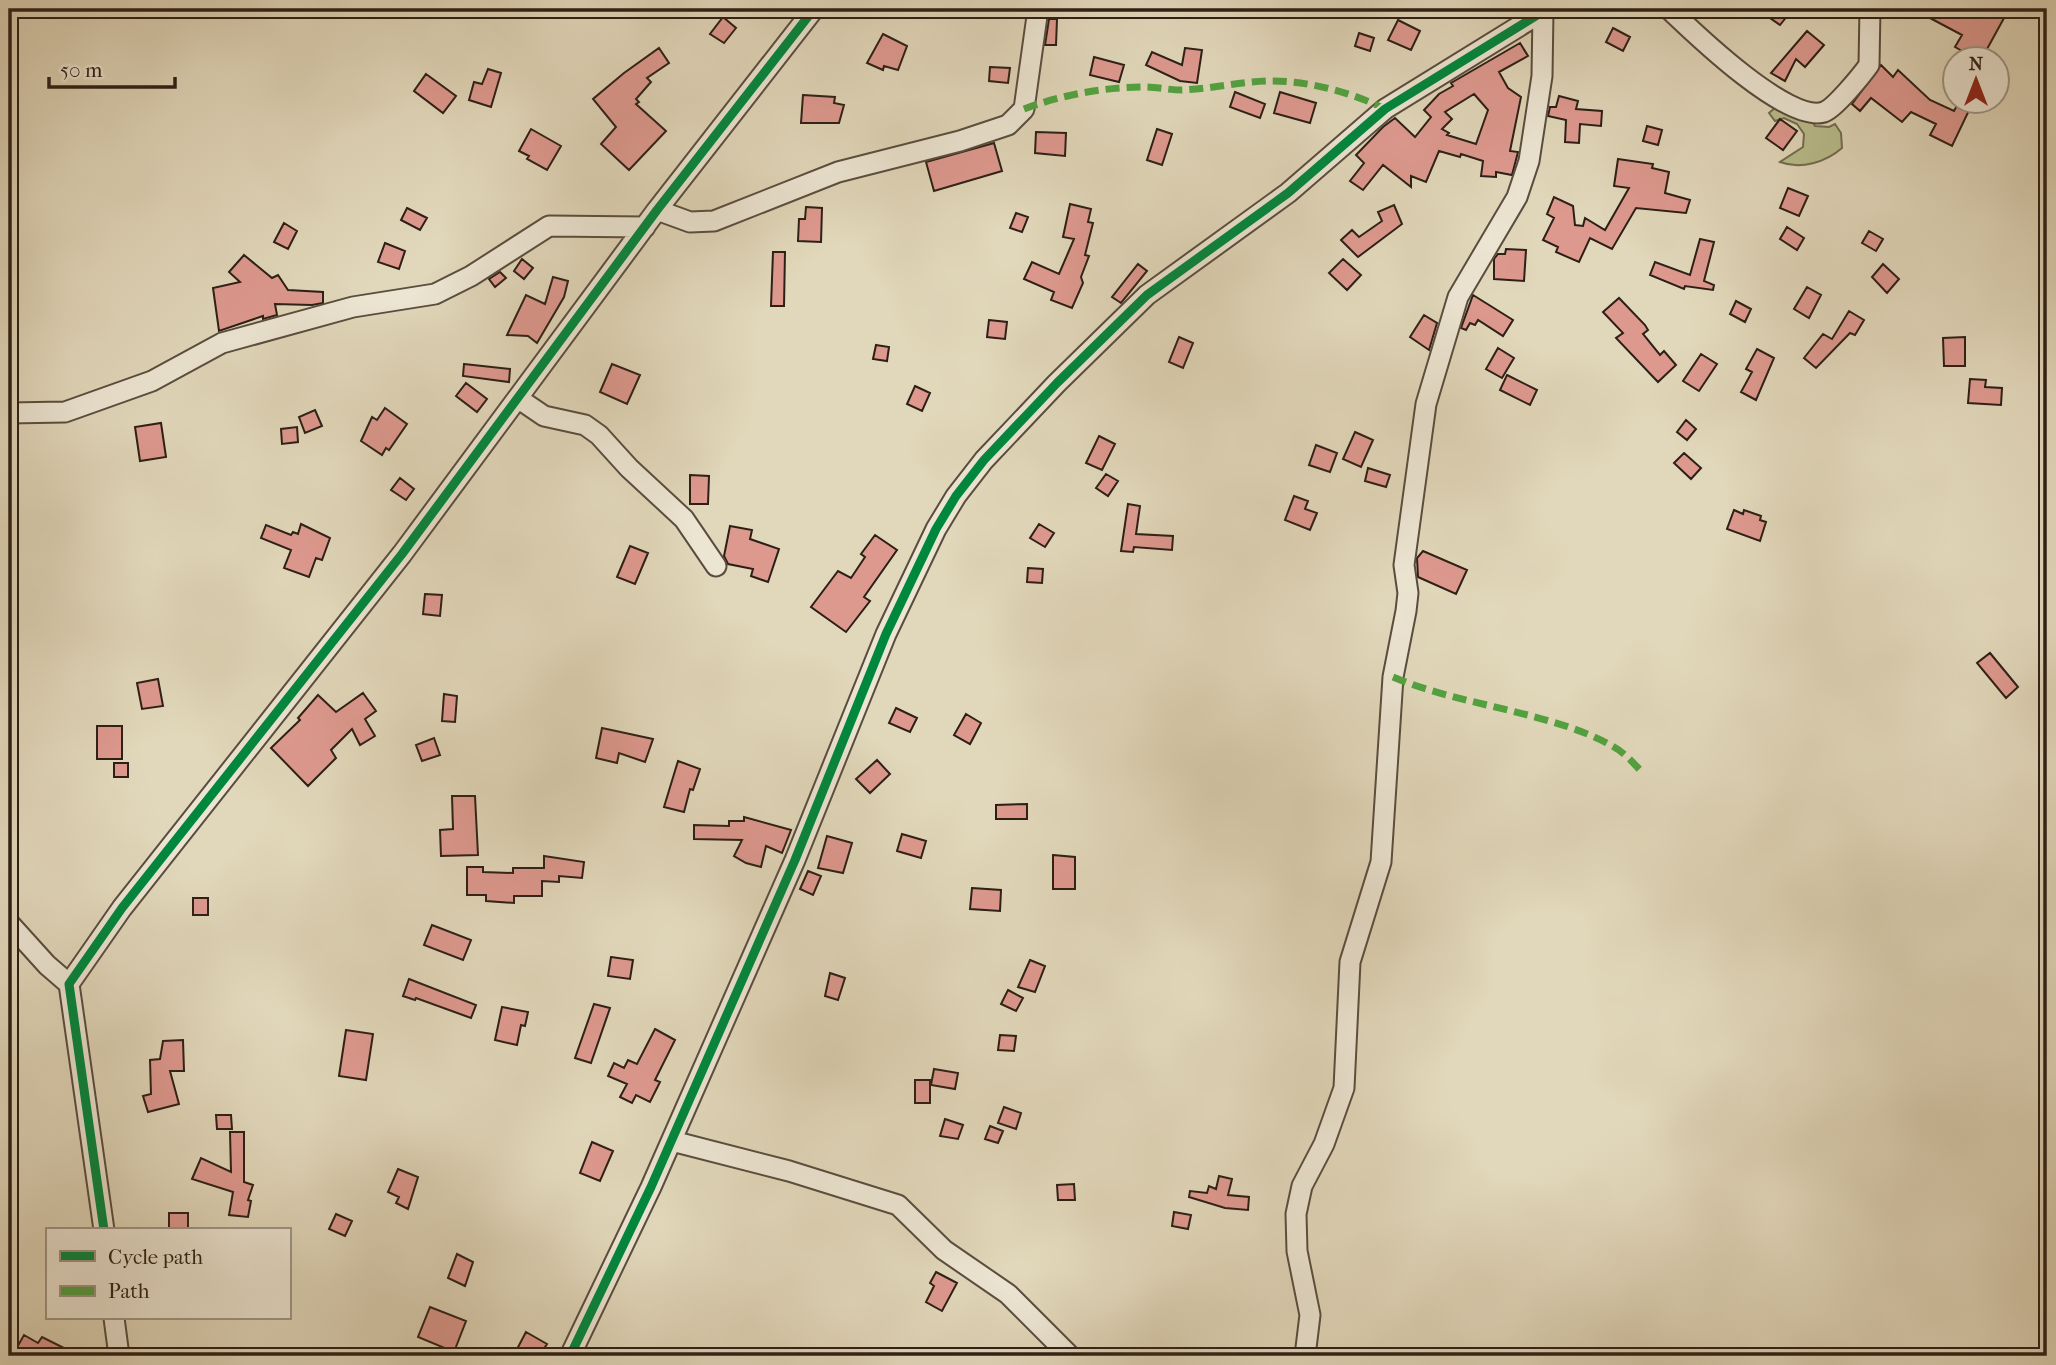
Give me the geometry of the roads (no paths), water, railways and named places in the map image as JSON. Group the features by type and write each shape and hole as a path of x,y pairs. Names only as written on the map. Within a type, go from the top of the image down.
{"street":[{"path":"69,984 122,908 402,554 657,210 814,9"},
{"path":"657,210 690,222 715,221 838,172 960,141 1008,125 1024,109 1038,9"},
{"path":"1668,9 1750,80 1793,106 1815,113 1828,110 1869,65 1870,9"},
{"path":"570,1356 672,1141 795,860 886,634 936,529 984,460 1147,295 1288,192 1385,109 1545,10"},
{"path":"1305,1356 1310,1315 1297,1251 1296,1214 1302,1186 1324,1144 1344,1088 1350,962 1381,862 1393,677 1408,600 1404,565 1426,404 1458,297 1517,197 1529,161 1542,76 1545,10"},
{"path":"9,413 65,412 152,382 222,343 354,307 435,294 471,276 549,226 645,227"},
{"path":"519,399 544,416 585,425 599,435 629,468 684,519 716,566"},
{"path":"9,923 47,965 69,984 104,1228"},
{"path":"672,1141 789,1171 898,1205 944,1250 1008,1294 1069,1355"},
{"path":"114,1320 119,1356"}]}
